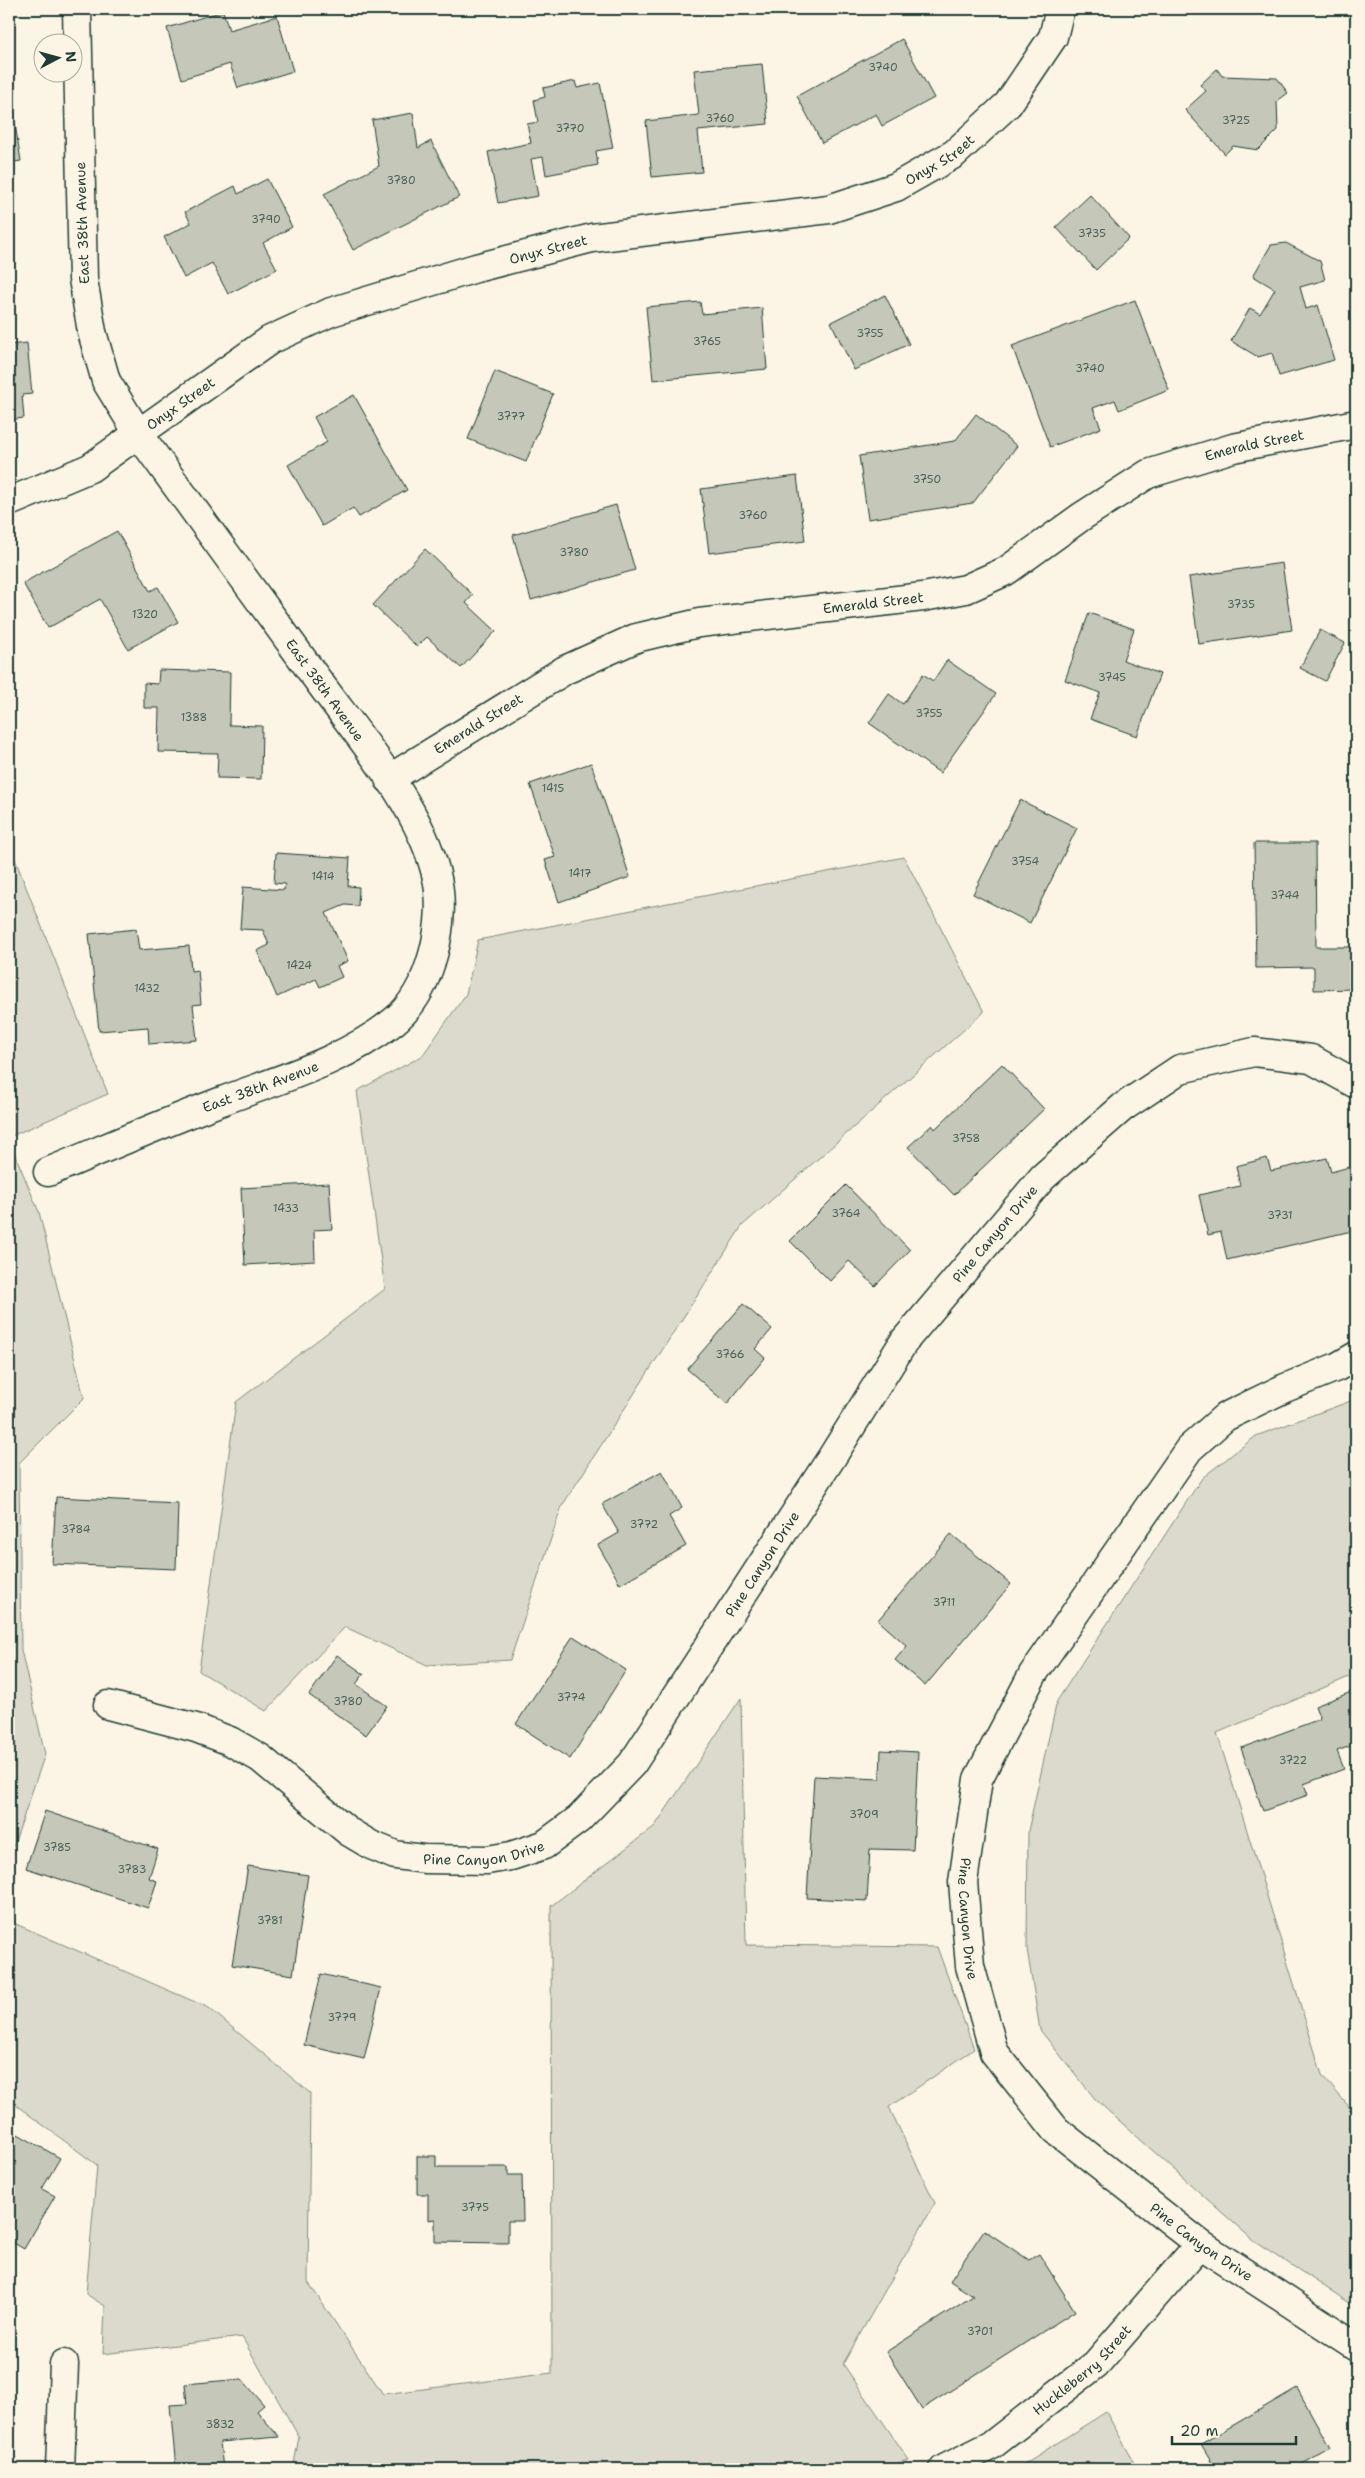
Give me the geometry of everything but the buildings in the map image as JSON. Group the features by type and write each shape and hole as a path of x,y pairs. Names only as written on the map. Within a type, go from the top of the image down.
{"street":[{"name":"East 38th Avenue","path":"48,1172 202,1108 327,1060 367,1041 396,1020 414,997 428,970 437,937 440,908 437,876 430,852 389,779 138,433 106,381 92,332 83,279 76,9"},
{"name":"Onyx Street","path":"9,502 90,468 270,340 331,312 476,268 592,238 829,209 896,187 954,154 1008,104 1053,37 1060,9"},
{"name":"Emerald Street","path":"389,779 565,670 636,638 699,623 923,597 966,589 1006,571 1081,516 1148,474 1233,448 1356,424"},
{"name":"Pine Canyon Drive","path":"108,1705 196,1728 230,1741 260,1758 349,1832 371,1845 395,1855 424,1859 486,1860 511,1856 544,1845 579,1819 632,1764 832,1457 905,1340 1042,1178 1123,1107 1180,1069 1254,1052 1311,1059 1356,1084"},
{"name":"Pine Canyon Drive","path":"1356,1356 1337,1367 1285,1388 1225,1417 1189,1448 1033,1674 978,1778 963,1882 970,1966 994,2052 1056,2130 1200,2244 1356,2346"},
{"name":"Huckleberry Street","path":"944,2469 992,2445 1096,2364 1200,2244"},
{"path":"60,2469 64,2364"}],"shaded area":[{"path":"9,844 108,1094 9,1137"},
{"path":"904,857 984,1012 742,1226 562,1506 510,1660 427,1665 345,1627 266,1711 199,1671 236,1402 385,1289 357,1091 422,1056 466,994 478,940"},
{"path":"9,1140 39,1212 84,1398 19,1463 21,1650 45,1754 9,1859"},
{"path":"1356,1399 1356,1674 1217,1733 1322,2075 1356,2115 1356,2307 1254,2241 1096,2100 1040,2030 1027,1949 1028,1831 1057,1701 1202,1478 1256,1436"},
{"path":"741,1698 746,1945 937,1947 974,2049 889,2107 935,2203 843,2364 909,2460 874,2469 293,2469 299,2437 242,2337 103,2354 105,2306 86,2294 97,2165 9,2100 9,1921 209,2008 310,2093 308,2282 383,2394 552,2373 551,1906 655,1826"},
{"path":"1106,2412 1138,2469 1016,2469"}]}
